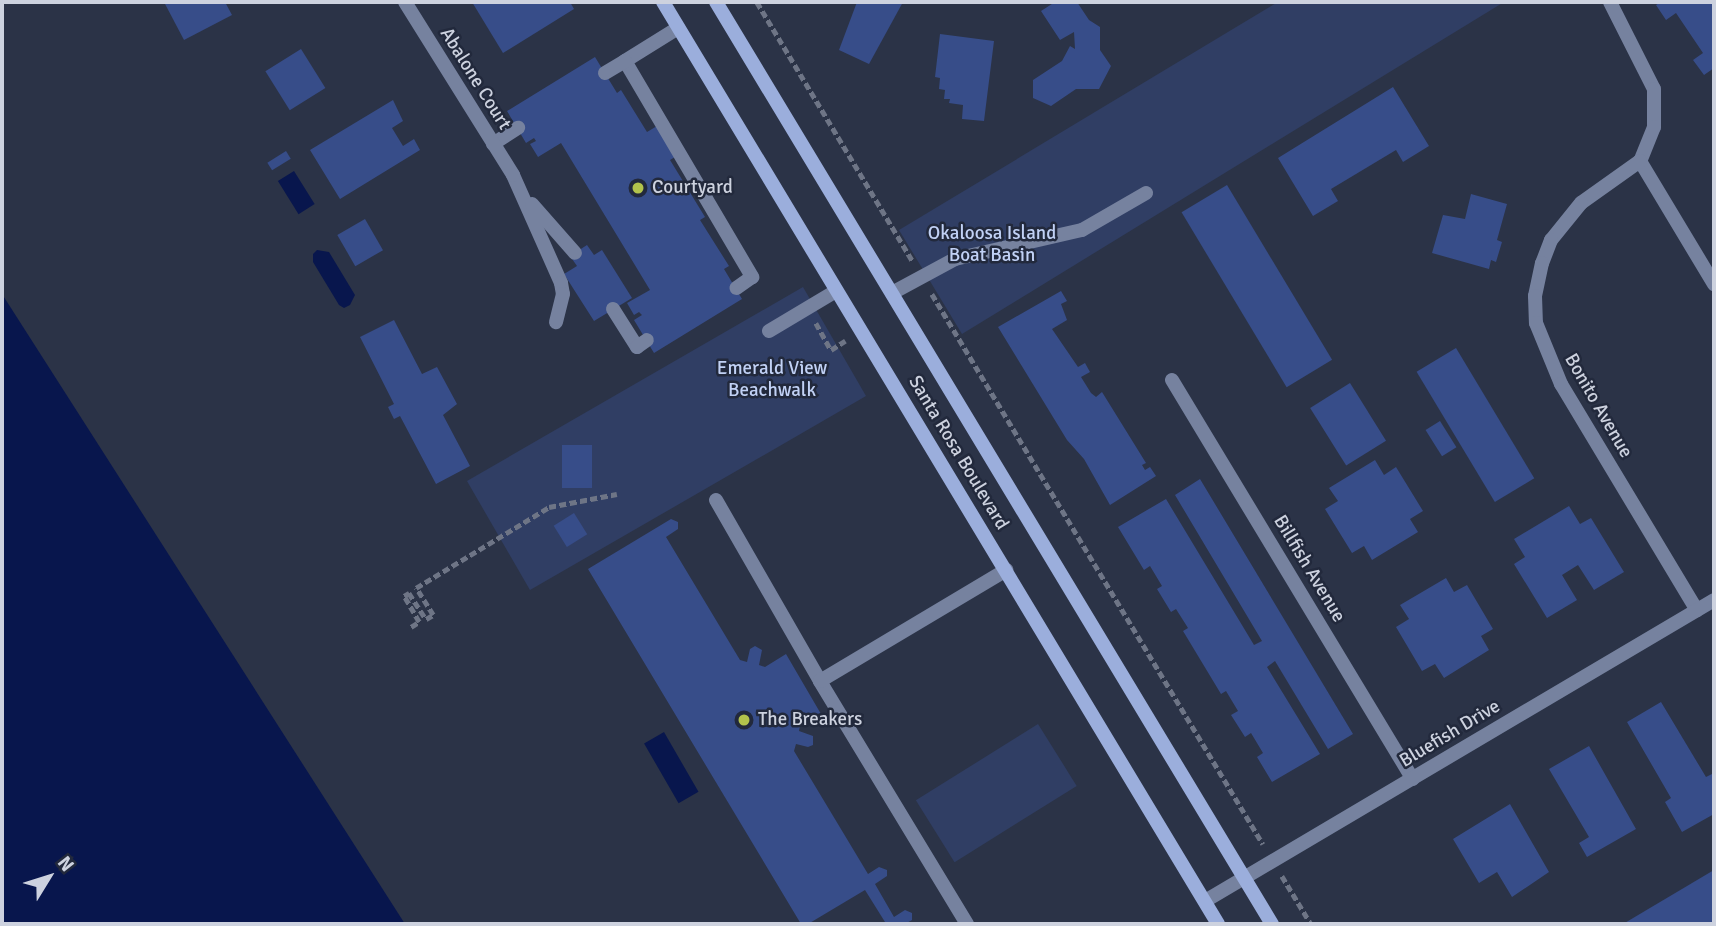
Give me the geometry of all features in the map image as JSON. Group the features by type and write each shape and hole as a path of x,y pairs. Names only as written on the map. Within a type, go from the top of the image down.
{"street":[{"name":"Abalone Court","path":"405,2 523,193"},
{"name":"Santa Rosa Boulevard","path":"663,2 1218,924"},
{"name":"Santa Rosa Boulevard","path":"716,2 1272,924"},
{"path":"1610,2 1654,89 1654,127 1640,161 1714,284"},
{"path":"605,73 678,28"},
{"path":"625,61 752,276 736,288"},
{"path":"492,144 518,128"},
{"name":"Bonito Avenue","path":"1640,161 1581,202 1568,215 1551,240 1542,263 1535,296 1536,323 1560,384 1696,610"},
{"path":"523,193 575,253"},
{"path":"523,193 561,283 562,305 556,322"},
{"path":"891,293 955,259 1073,233 1146,193"},
{"path":"769,331 836,291"},
{"path":"613,309 637,347 647,340"},
{"name":"Billfish Avenue","path":"1172,380 1413,779"},
{"path":"716,500 820,681 967,924"},
{"path":"820,681 1006,570"},
{"name":"Bluefish Drive","path":"1205,901 1714,600"}],"path":[{"path":"757,2 1311,924"},
{"path":"411,627 419,622 404,596 409,593 426,619 433,615 416,587 549,507 617,495"}],"green space":[{"name":"Okaloosa Island Boat Basin","path":"1278,2 1504,2 962,334 899,230"},
{"name":"Emerald View Beachwalk","path":"803,287 866,396 530,590 467,481"},
{"path":"1038,724 1077,786 955,862 916,800"}],"shaded area":[{"path":"294,171 315,204 299,214 278,181"},
{"path":"317,250 329,252 355,295 350,305 344,308 339,305 313,262 313,254"},
{"path":"2,294 405,924 2,924"},
{"path":"664,732 698,792 679,803 644,744"}],"building":[{"path":"164,2 225,2 232,15 184,40"},
{"path":"472,2 570,2 574,9 503,53"},
{"path":"857,2 903,2 869,64 839,50"},
{"path":"1055,2 1077,2 1089,20 1100,27 1100,50 1111,66 1099,89 1076,89 1051,106 1033,98 1033,80 1062,61 1070,46 1075,49 1074,32 1060,40 1041,11"},
{"path":"1661,2 1714,2 1714,68 1704,75 1693,60 1703,53 1676,13 1666,20 1656,5"},
{"path":"940,34 994,41 984,121 962,119 963,105 949,103 950,99 944,99 945,90 939,89 940,78 935,77"},
{"path":"301,49 325,88 290,110 265,71"},
{"name":"Courtyard","path":"595,57 617,93 621,90 647,132 657,126 675,157 670,160 705,217 700,220 729,266 724,269 742,299 654,353 634,320 642,315 639,312 634,315 627,303 650,290 561,143 538,157 530,144 536,141 534,138 526,143 507,111"},
{"path":"1393,87 1429,146 1403,162 1396,150 1331,189 1338,201 1313,216 1278,158"},
{"path":"393,100 403,121 392,128 403,146 414,139 420,150 340,199 310,150"},
{"path":"286,151 291,159 272,170 267,163"},
{"path":"1227,185 1332,360 1287,387 1182,212"},
{"path":"1471,194 1507,204 1497,240 1502,242 1496,262 1491,260 1489,269 1432,253 1443,215 1465,219"},
{"path":"365,219 383,250 355,266 337,235"},
{"path":"587,245 594,255 602,250 632,298 594,321 564,274 577,266 570,256"},
{"path":"1061,291 1067,301 1061,304 1067,320 1052,329 1078,367 1085,363 1090,372 1081,377 1091,393 1096,397 1102,392 1146,463 1142,465 1145,470 1150,467 1156,476 1110,505 1084,459 1067,440 998,327"},
{"path":"394,320 422,374 437,367 457,404 443,415 470,466 436,484 400,416 394,419 388,407 394,404 360,337"},
{"path":"1456,348 1534,478 1495,502 1417,372"},
{"path":"1350,383 1386,441 1346,466 1310,408"},
{"path":"1440,421 1456,447 1442,456 1426,430"},
{"path":"562,445 592,445 592,488 562,488"},
{"path":"1375,460 1384,475 1396,467 1423,511 1410,519 1418,532 1372,560 1364,546 1352,553 1325,509 1338,501 1329,488"},
{"path":"1200,479 1353,734 1328,749 1275,661 1267,667 1320,754 1272,782 1257,757 1263,753 1251,733 1245,737 1231,715 1238,711 1226,691 1221,694 1183,631 1188,628 1176,609 1171,612 1157,589 1162,586 1150,566 1144,570 1118,527 1166,499 1254,645 1262,641 1175,495"},
{"path":"1569,506 1580,524 1591,518 1624,572 1594,590 1578,565 1562,575 1577,600 1547,618 1514,564 1525,557 1514,539"},
{"path":"574,513 587,534 567,547 554,526"},
{"name":"The Breakers","path":"671,519 678,522 678,529 666,537 740,660 747,662 750,649 755,646 762,650 759,665 765,667 786,654 821,714 800,726 799,731 813,736 813,745 808,747 796,744 794,751 868,874 879,867 887,870 887,876 875,884 894,917 905,910 912,913 912,920 905,924 881,924 885,922 865,890 808,924 801,924 588,569"},
{"path":"1446,578 1454,592 1467,585 1493,629 1481,636 1489,650 1444,678 1435,664 1422,671 1396,627 1409,619 1400,605"},
{"path":"1661,702 1706,777 1714,773 1714,814 1682,832 1665,802 1671,798 1627,722"},
{"path":"1589,746 1636,829 1587,857 1579,843 1589,837 1549,769"},
{"path":"1510,804 1549,872 1512,897 1497,872 1479,883 1453,839"},
{"path":"1714,870 1714,924 1623,924"}],"place":[{"name":"Courtyard","path":"638,188"},
{"name":"The Breakers","path":"744,720"}]}
